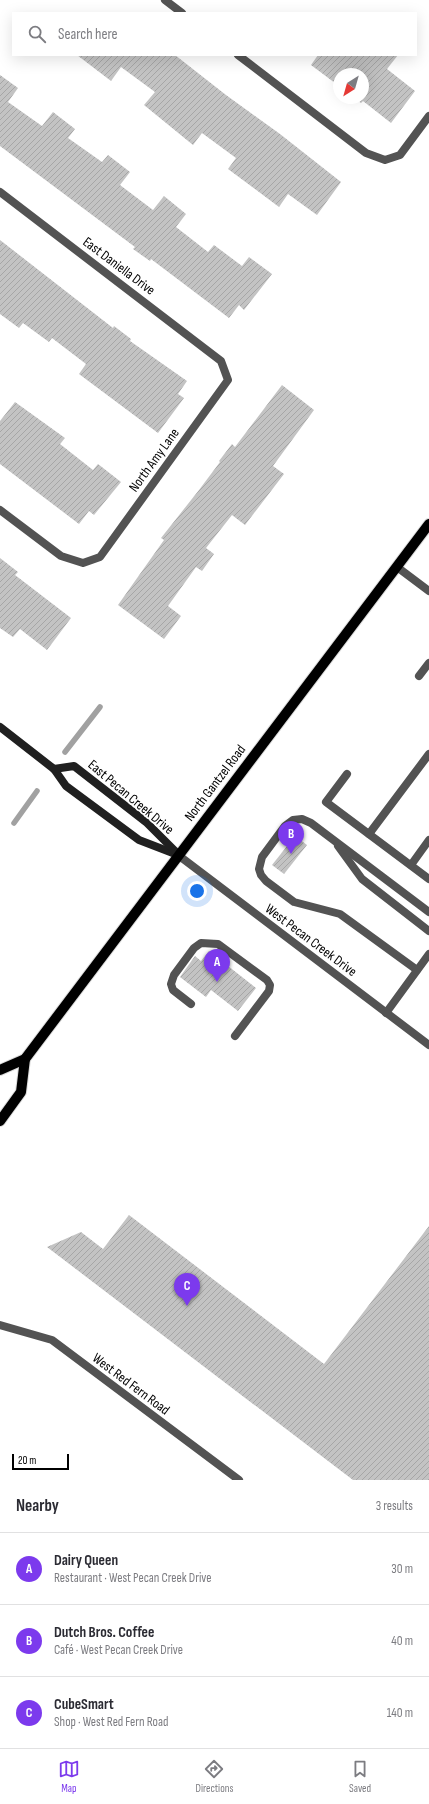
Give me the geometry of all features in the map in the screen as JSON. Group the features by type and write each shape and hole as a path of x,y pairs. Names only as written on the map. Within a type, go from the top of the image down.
{"main road":[{"name":"North Gantzel Road","path":"0,1070 25,1059 178,854 429,524"},
{"name":"North Gantzel Road","path":"0,1121 21,1092 25,1059"}],"street":[{"path":"165,0 181,12"},
{"path":"239,56 366,153 385,160 400,155 429,116"},
{"name":"East Daniella Drive","path":"0,192 221,361"},
{"name":"North Amy Lane","path":"0,510 61,556 83,563 100,557 228,380 221,361"},
{"path":"397,566 429,591"},
{"path":"420,676 429,663"},
{"name":"East Pecan Creek Drive","path":"0,727 54,769 66,786 139,840 178,854"},
{"path":"369,834 429,754"},
{"name":"East Pecan Creek Drive","path":"54,769 74,766 146,822 178,854"},
{"path":"347,774 326,802 429,878"},
{"path":"417,970 340,914 294,902 266,881 261,875 259,869 262,857 285,826 293,820 302,819 312,823 429,912"},
{"path":"334,840 362,879 429,931"},
{"path":"411,865 429,840"},
{"name":"West Pecan Creek Drive","path":"178,854 429,1045"},
{"path":"191,1004 173,990 171,984 174,975 194,948 201,943 218,944 267,980 270,985 270,991 235,1036"},
{"path":"386,1013 429,954"},
{"name":"West Red Fern Road","path":"0,1325 52,1340 239,1480"}],"building":[{"path":"78,56 176,56 341,182 317,215 288,194 279,207 228,169 236,158 202,133 193,145 144,105 155,92 121,67 111,81"},
{"path":"317,56 397,56 387,69 415,91 391,123 367,104 369,104 369,68 333,68 333,82 311,65"},
{"path":"0,75 18,88 8,102 42,126 53,112 75,129 68,138 102,162 108,155 130,172 120,185 153,210 164,196 186,214 176,227 208,252 214,245 242,266 249,257 272,274 244,310 239,305 229,318 151,259 150,261 133,249 135,247 0,146"},
{"path":"0,240 113,328 114,326 131,339 130,341 187,381 178,394 184,398 158,433 79,374 86,364 52,338 49,342 23,323 19,328 0,314"},
{"path":"282,385 314,410 273,466 284,474 245,525 232,515 206,548 214,554 202,571 196,567 168,606 181,616 164,639 118,605 164,540 161,538 199,490 232,444 235,447"},
{"path":"15,402 65,438 60,444 93,470 98,464 121,482 94,515 89,511 79,524 0,464 0,421"},
{"path":"0,558 18,572 15,575 71,618 47,650 20,629 13,637 0,628"},
{"path":"295,836 307,845 284,874 272,865"},
{"path":"209,951 256,988 238,1011 211,990 206,997 180,977 195,956 201,961"},
{"path":"129,1215 324,1364 429,1226 429,1480 353,1480 47,1247 81,1232 103,1249"}],"waterway":[{"path":"65,752 100,707"},
{"path":"14,823 37,791"}],"place":[{"name":"Dutch Bros. Coffee","path":"291,854"},
{"name":"Dairy Queen","path":"217,982"},
{"name":"CubeSmart","path":"187,1306"}]}
